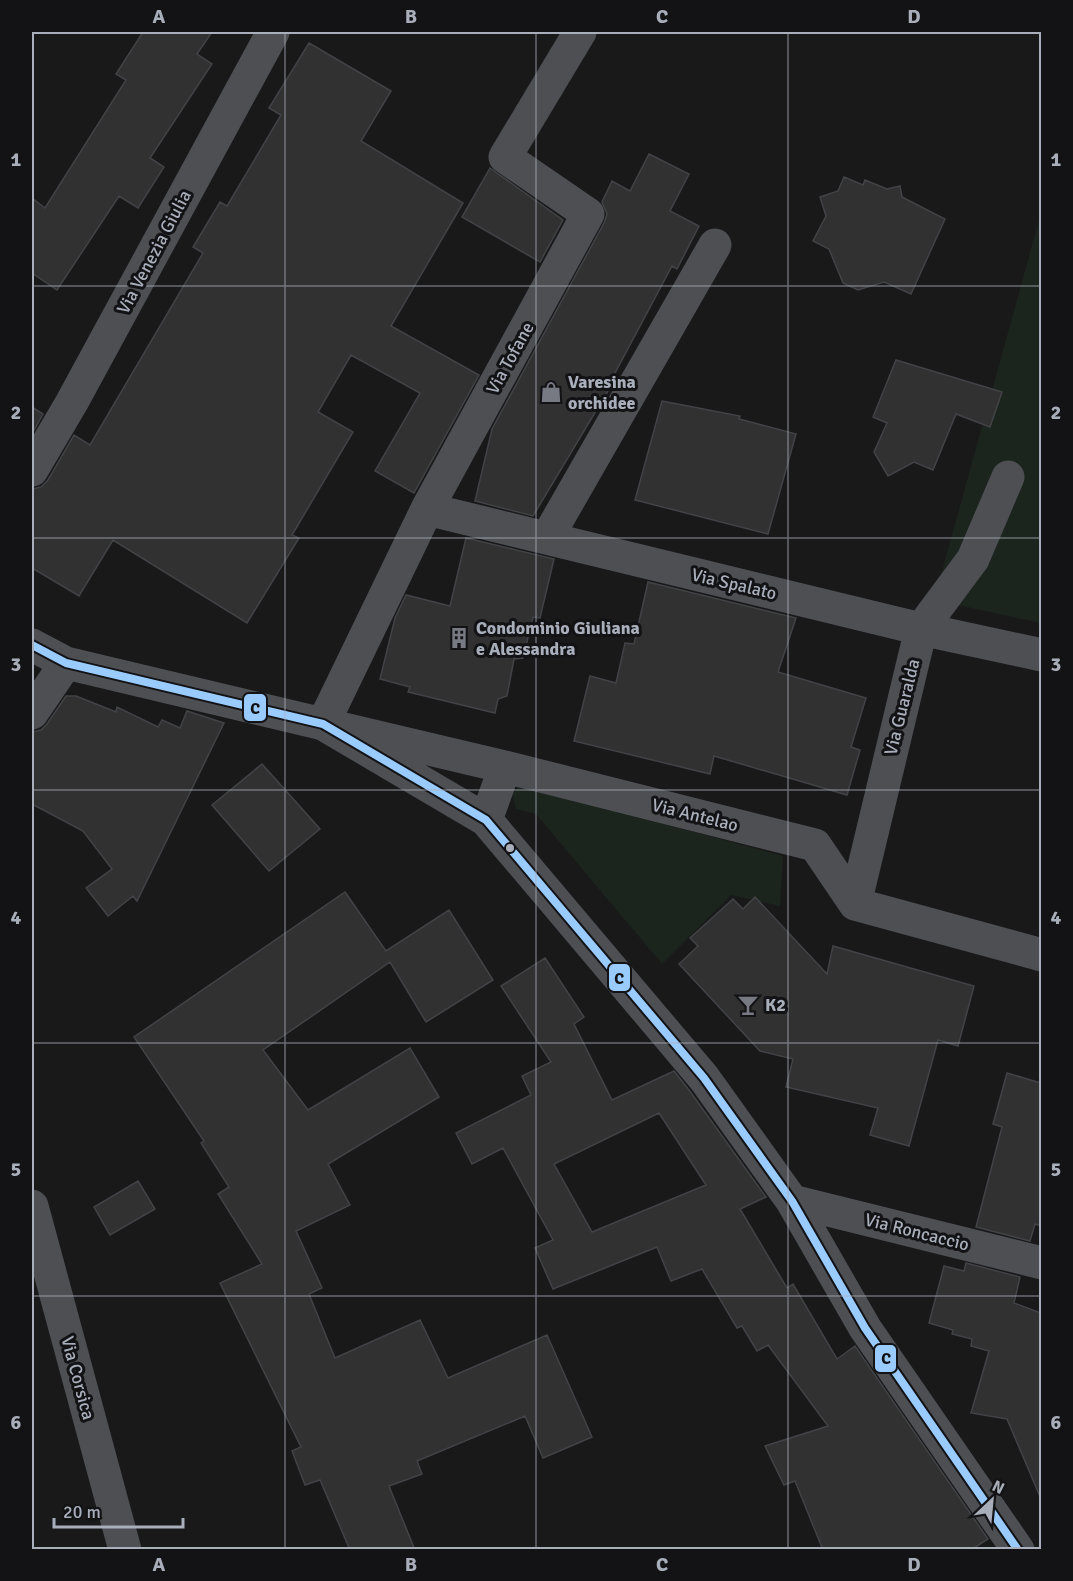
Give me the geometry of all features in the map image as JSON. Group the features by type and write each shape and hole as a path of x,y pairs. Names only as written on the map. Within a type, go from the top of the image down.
{"street":[{"name":"Via Venezia Giulia","path":"32,470 78,392 273,32"},
{"name":"Via Tofane","path":"323,724 427,508 588,214 505,157 580,32"},
{"path":"547,538 715,245"},
{"path":"1008,477 973,559 921,629 1041,655"},
{"name":"Via Spalato","path":"427,508 921,629"},
{"name":"Via Guaralda","path":"855,904 921,629"},
{"name":"Via Antelao","path":"32,645 66,663 815,845 855,904"},
{"path":"32,713 66,663"},
{"path":"323,724 486,820 695,1066 792,1201 864,1328 1018,1550"},
{"path":"486,820 505,768"},
{"path":"855,904 1041,956"},
{"name":"Via Roncaccio","path":"792,1201 1041,1263"},
{"name":"Via Corsica","path":"32,1206 125,1550"}],"shaded area":[{"path":"1041,213 1041,623 934,600"},
{"path":"521,785 783,856 780,906 731,895 662,964 536,814 516,809 512,793"}],"building":[{"path":"143,32 212,32 197,54 212,64 150,158 164,167 138,208 119,196 57,290 32,273 32,198 45,208 126,80 116,74"},
{"path":"309,43 391,91 361,141 463,203 391,326 479,375 414,493 375,471 420,393 351,355 318,412 353,432 292,535 299,538 247,623 113,540 79,596 32,568 32,489 41,487 48,480 74,435 90,445 203,253 193,247 220,202 227,206 281,115 269,108"},
{"path":"649,154 689,174 670,211 699,226 677,269 672,266 606,390 608,391 533,516 475,501 492,429 604,223 607,214 602,202 612,181 630,191"},
{"path":"490,168 563,220 540,262 462,217"},
{"path":"844,177 863,185 865,180 887,189 900,186 902,197 945,219 911,294 884,282 858,290 843,283 829,249 813,241 826,216 820,197 838,191"},
{"path":"896,360 1002,392 990,427 956,414 933,470 914,462 888,476 874,452 887,423 873,417"},
{"path":"662,401 740,416 739,419 796,434 768,534 635,500"},
{"path":"32,407 43,414 32,434"},
{"name":"Condominio Giuliana e Alessandra","path":"466,538 554,559 540,618 533,617 523,658 514,659 507,696 498,699 495,713 408,692 410,687 380,679 395,618 406,595 450,606"},
{"path":"648,582 796,618 778,672 866,698 851,747 860,750 847,795 714,756 710,774 574,741 590,676 616,683 625,643 634,644"},
{"path":"66,696 76,696 116,712 117,707 158,727 162,720 180,728 187,711 224,723 137,901 133,896 108,916 86,888 112,869 83,831 32,804 32,732 41,730 47,724"},
{"path":"262,764 320,829 269,871 212,805"},
{"path":"345,892 386,951 449,910 493,980 426,1022 390,962 263,1050 308,1110 410,1048 439,1097 328,1164 350,1205 296,1231 322,1288 309,1294 335,1358 420,1320 448,1378 547,1335 592,1437 543,1458 525,1416 417,1461 422,1474 389,1486 415,1550 350,1550 320,1480 305,1485 292,1451 301,1447 220,1283 262,1264 218,1194 229,1187 201,1143 204,1141 134,1037"},
{"path":"755,897 827,974 833,946 974,986 958,1046 938,1040 909,1146 870,1135 878,1108 786,1087 793,1059 760,1051 679,964 698,946 690,938 733,899 743,909"},
{"path":"545,958 584,1017 574,1024 612,1100 674,1071 766,1197 740,1209 787,1288 793,1284 837,1359 855,1346 988,1539 971,1550 823,1550 795,1481 784,1485 765,1446 828,1426 768,1345 757,1351 742,1326 737,1328 702,1269 671,1281 657,1247 553,1289 535,1248 553,1240 503,1148 472,1164 456,1133 531,1095 522,1076 551,1062 501,986","holes":["659,1113 706,1185 592,1232 554,1164"]},
{"path":"1007,1073 1041,1083 1041,1226 1035,1224 1030,1241 976,1227 1002,1127 993,1124"},
{"path":"138,1181 155,1209 110,1235 94,1207"},
{"path":"966,1263 1020,1277 1014,1303 1041,1313 1041,1499 1007,1419 971,1413 989,1351 971,1346 972,1339 952,1334 953,1330 929,1323 944,1266 964,1271"}],"transit line":[{"name":"C","path":"32,645 66,663 323,724 486,820 704,1078 792,1201 865,1328 1018,1550"}],"place":[{"name":"Varesina orchidee","path":"551,392"},
{"name":"Condominio Giuliana e Alessandra","path":"459,638"},
{"name":"K2","path":"748,1005"}]}
